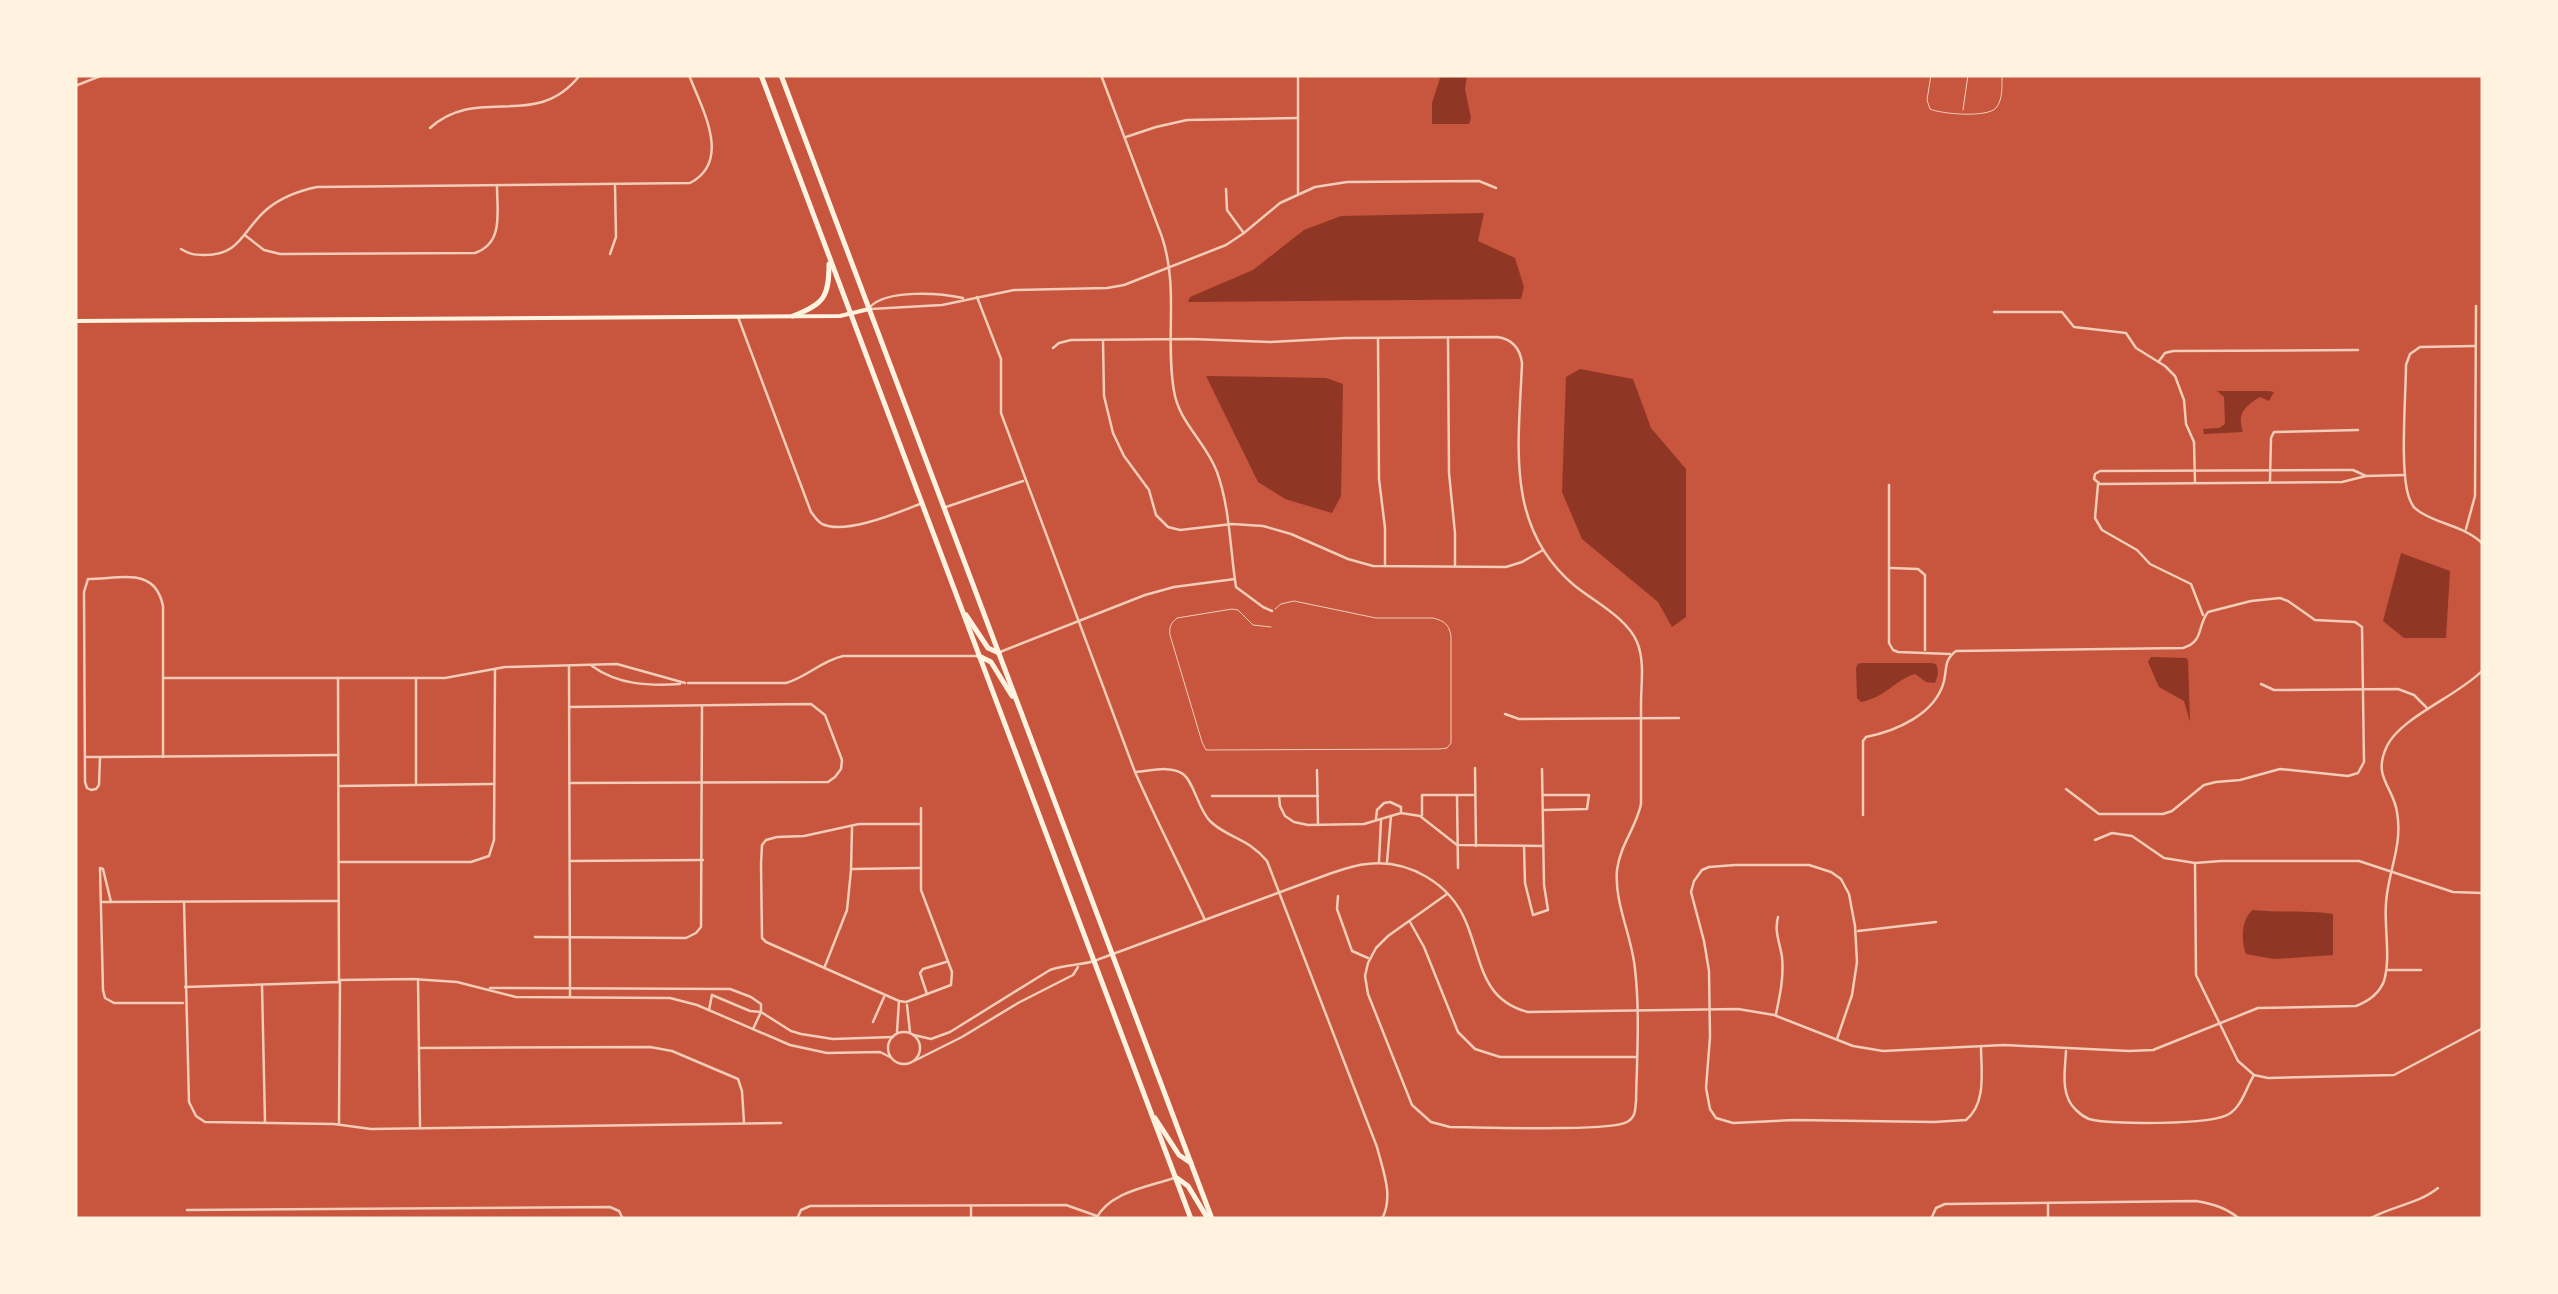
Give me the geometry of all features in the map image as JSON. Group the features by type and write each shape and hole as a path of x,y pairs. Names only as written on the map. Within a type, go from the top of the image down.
{"highway":[{"path":"760,75 1191,1219"},
{"path":"780,75 1210,1219"},
{"path":"794,316 824,299 829,281 828,256"},
{"path":"959,604 988,648 999,653"},
{"path":"979,656 991,662 1019,706"},
{"path":"1149,1106 1179,1155 1190,1163"},
{"path":"1175,1177 1188,1186 1210,1219"}],"main road":[{"path":"75,321 738,317 851,314 870,309"}],"street":[{"path":"75,86 103,75"},
{"path":"430,128 465,108 525,106 547,101 566,90 580,75"},
{"path":"181,249 192,254 220,254 235,246 274,204 311,188 687,184 706,171 712,157 712,141 689,75"},
{"path":"1101,75 1170,268 1172,381 1176,402 1215,468 1222,490 1236,586 1272,611"},
{"path":"1298,75 1298,193"},
{"path":"1124,138 1187,120 1298,118"},
{"path":"870,309 942,304 1014,290 1113,288 1220,248 1244,234 1275,206 1321,185 1479,181 1496,188"},
{"path":"610,254 616,238 616,185"},
{"path":"245,235 264,250 280,254 475,253 488,247 496,234 497,186"},
{"path":"1226,189 1227,210 1244,234"},
{"path":"870,309 879,299 901,296 942,294 966,299"},
{"path":"977,297 1001,359 1000,407 1026,480 1135,772 1205,921"},
{"path":"2466,531 2474,506 2476,306"},
{"path":"1994,312 2062,312 2074,327 2126,333 2136,348 2175,376 2194,442 2195,483"},
{"path":"738,317 814,517 829,526 862,524 922,503"},
{"path":"1448,337 1449,473 1455,568"},
{"path":"1053,348 1067,340 1270,342 1501,337 1519,351 1520,486 1527,516 1543,550 1562,574 1623,623 1635,637 1640,655 1640,804 1624,843 1617,876 1635,966 1635,1114 1628,1122 1450,1128 1431,1122 1412,1105 1367,990 1366,972 1376,948 1388,936 1448,894"},
{"path":"1378,338 1379,480 1386,534 1385,567"},
{"path":"1102,340 1104,396 1113,433 1149,490 1159,520 1168,527 1180,530 1250,524 1277,529 1348,560 1385,567 1512,566 1543,550"},
{"path":"2475,346 2420,347 2407,359 2405,475 2414,507 2466,531 2483,544"},
{"path":"2158,362 2174,351 2358,350"},
{"path":"2270,482 2274,432 2358,430"},
{"path":"2204,616 2191,584 2150,564 2137,550 2102,530 2095,518 2098,484 2094,476 2100,471 2354,470 2366,476"},
{"path":"2475,474 2483,474"},
{"path":"2098,484 2352,481 2366,476 2405,475"},
{"path":"944,508 1026,480"},
{"path":"1888,485 1888,642 1894,650 1951,654 1962,650 2183,648 2199,638 2208,612 2280,598 2315,620 2357,622 2364,632 2364,762 2355,775 2280,769 2216,782 2163,814 2100,814 2066,790"},
{"path":"1888,568 1918,569 1925,575 1925,651"},
{"path":"100,758 99,785 91,790 85,782 84,592 88,579 146,579 160,592 163,757"},
{"path":"999,653 1159,590 1235,579"},
{"path":"1863,815 1863,741 1900,727 1930,704 1942,688 1951,654"},
{"path":"591,665 602,673 645,685 786,683 842,656 979,656"},
{"path":"164,678 458,677 506,667 616,664 686,684"},
{"path":"569,666 570,998"},
{"path":"631,682 636,668"},
{"path":"339,862 484,859 494,840 495,670"},
{"path":"712,995 761,1012 791,1031 812,1036 912,1034 931,1039 1050,970 1112,955 1368,863 1419,872 1448,894 1466,921 1492,991 1504,1002 1528,1012 1745,1010 1776,1016 1859,1048 1900,1052 1980,1046 2154,1050 2258,1008 2350,1007 2362,1004 2379,990 2386,970 2386,903 2398,845 2398,818 2382,779 2382,758 2398,730 2466,686 2483,670"},
{"path":"338,678 339,1124"},
{"path":"416,678 416,785"},
{"path":"2261,684 2274,690 2404,690 2419,698 2428,710"},
{"path":"569,707 810,704 825,715 842,760 835,777 828,782 569,783"},
{"path":"535,937 686,938 696,934 702,919 702,705"},
{"path":"1505,714 1519,719 1679,718"},
{"path":"85,758 338,755"},
{"path":"1474,768 1476,846"},
{"path":"1524,846 1525,882 1532,915 1548,910 1542,769"},
{"path":"1135,772 1174,770 1187,777 1210,820 1256,848 1267,861 1376,1147 1388,1190 1382,1219"},
{"path":"1318,770 1318,825"},
{"path":"339,786 494,784"},
{"path":"1422,817 1422,795 1475,795"},
{"path":"1456,795 1458,868"},
{"path":"1542,795 1589,796 1587,809 1542,810"},
{"path":"1212,796 1318,796"},
{"path":"1279,796 1285,816 1294,822 1364,824 1402,814 1422,817 1459,845 1543,846"},
{"path":"1378,864 1376,810 1390,802 1401,807 1402,814"},
{"path":"920,824 852,825 804,836 770,838 762,845 762,938 899,1002 951,986 948,961 922,890 921,808"},
{"path":"1387,864 1391,816"},
{"path":"824,967 847,910 852,825"},
{"path":"2094,840 2112,834 2132,836 2164,858 2195,863 2350,860 2453,892 2483,893"},
{"path":"569,860 702,860"},
{"path":"2195,863 2196,969 2238,1060 2254,1075 2394,1076 2483,1028"},
{"path":"1836,1040 1855,983 1856,931 1846,885 1838,876 1809,865 1705,868 1694,882 1692,892 1707,955 1710,1009 1706,1096 1712,1114 1725,1122 1966,1120 1976,1111 1980,1096 1980,1046"},
{"path":"111,902 100,868 105,998 116,1004 186,1003"},
{"path":"852,868 920,868"},
{"path":"1338,896 1337,910 1352,950 1370,959"},
{"path":"100,902 340,902"},
{"path":"184,902 188,1098 193,1113 209,1123 339,1124 372,1129 781,1122"},
{"path":"1776,1016 1782,974 1778,918"},
{"path":"1410,921 1452,1020 1474,1049 1500,1057 1636,1057"},
{"path":"1856,931 1936,922"},
{"path":"928,994 920,972 948,961"},
{"path":"185,987 418,980 457,982 516,997 670,998 790,1046 812,1051 880,1052 904,1065 1073,975 1079,966"},
{"path":"2386,970 2421,970"},
{"path":"418,980 420,1128"},
{"path":"262,984 265,1123"},
{"path":"483,988 730,989 761,1004 753,1029"},
{"path":"708,1010 714,988"},
{"path":"873,1022 885,995"},
{"path":"890,1057 888,1046 895,1036 899,1002"},
{"path":"906,1002 912,1034 920,1048 914,1061"},
{"path":"992,1007 998,1017"},
{"path":"419,1048 667,1050 738,1078 744,1123"},
{"path":"2066,1050 2065,1091 2069,1102 2084,1117 2100,1121 2225,1117 2242,1099 2254,1075"},
{"path":"797,1219 801,1210 810,1206 970,1205 1066,1205 1097,1218 1106,1204 1119,1197 1175,1177"},
{"path":"2370,1219 2402,1203 2426,1198 2438,1188"},
{"path":"1931,1219 1936,1208 1945,1204 2196,1201 2229,1210 2240,1219"},
{"path":"2048,1203 2048,1219"},
{"path":"970,1205 970,1219"},
{"path":"187,1210 612,1208 620,1211 623,1219"},
{"path":"206,1210 206,1219"}],"lane":[{"path":"1931,75 1927,100 1930,109 1937,113 1994,110 1999,102 2002,75"},
{"path":"1962,113 1968,75"},
{"path":"1270,627 1253,625 1232,608 1172,622 1170,636 1206,750 1439,749 1451,743 1451,636 1449,626 1442,620 1376,618 1294,601 1272,611"}],"shaded area":[{"path":"1441,75 1467,75 1469,124 1432,124 1432,103"},
{"path":"1484,213 1478,241 1515,258 1524,287 1521,299 1188,302 1190,297 1253,270 1304,230 1341,216"},
{"path":"1580,369 1633,379 1651,428 1686,469 1686,617 1672,627 1658,602 1582,539 1562,492 1566,377"},
{"path":"1206,376 1326,378 1343,384 1341,496 1332,513 1285,499 1258,482"},
{"path":"2217,391 2274,392 2269,401 2260,397 2246,407 2241,420 2243,432 2204,434 2203,429 2225,424 2224,397"},
{"path":"2401,553 2450,571 2446,638 2404,638 2383,621"},
{"path":"2151,657 2188,660 2190,722 2184,701 2159,687 2148,662"},
{"path":"1861,663 1931,663 1938,669 1935,683 1915,674 1861,702 1857,698 1856,668"},
{"path":"2253,910 2333,914 2333,955 2274,959 2246,954 2243,930"}]}
